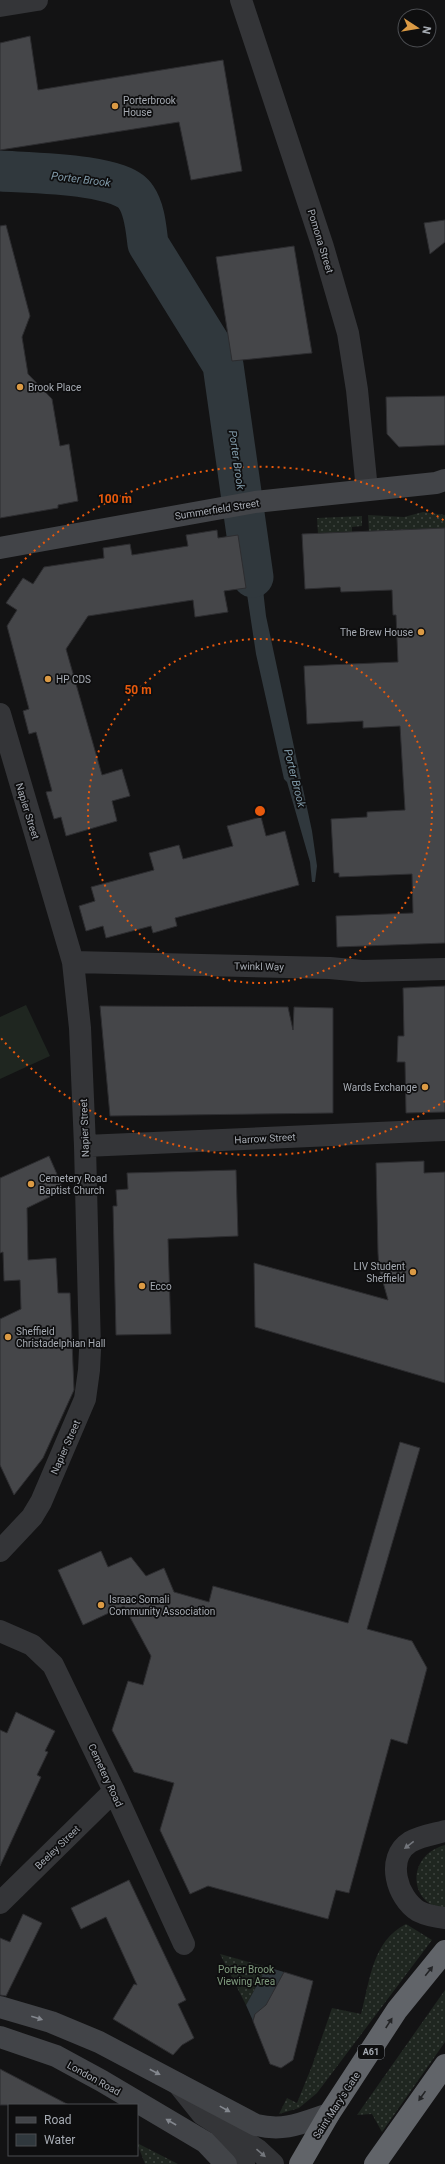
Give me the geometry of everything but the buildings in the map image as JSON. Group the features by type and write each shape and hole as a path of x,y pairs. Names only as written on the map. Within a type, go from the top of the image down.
{"highway":[{"name":"Saint Mary's Gate","path":"300,2164 329,2114 397,2010 445,1951"},
{"path":"378,2161 445,2064"}],"main road":[{"name":"Summerfield Street","path":"0,548 255,502 442,483"},
{"path":"0,2007 51,2022 99,2042 246,2121 265,2128 285,2128 329,2114"},
{"name":"London Road","path":"0,2038 56,2056 205,2142 226,2164"}],"street":[{"path":"0,6 37,0"},
{"name":"Pomona Street","path":"241,0 323,247 348,334 357,390 367,490"},
{"name":"Napier Street","path":"0,714 73,962 80,1028 85,1146 90,1350 89,1377 85,1399 41,1502 32,1517 0,1551"},
{"name":"Twinkl Way","path":"73,962 330,968 362,971 445,969"},
{"name":"Harrow Street","path":"85,1146 445,1130"},
{"name":"Cemetery Road","path":"0,1631 32,1645 53,1665 114,1791 184,1944"},
{"name":"Beeley Street","path":"0,1903 114,1791"},
{"path":"445,1832 409,1843 399,1857 396,1874 398,1884 410,1904 427,1914 445,1918"},
{"path":"178,2084 202,2114 258,2150 273,2164"},
{"name":"London Road","path":"205,2142 244,2164"}],"green space":[{"path":"423,512 445,515 445,533 369,532 368,515 404,517"},
{"path":"362,516 362,526 352,527 352,532 318,534 317,518"},
{"path":"26,1005 50,1056 0,1079 0,1017"},
{"path":"445,1845 445,1908 433,1905 424,1899 419,1891 416,1880 418,1870 423,1859 432,1851"},
{"path":"406,1924 432,1940 317,2093 299,2108 279,2114 287,2098 297,2103 312,2066 332,2008 361,2014 370,1976 379,1951 395,1931"},
{"name":"Porter Brook Viewing Area","path":"220,1954 267,1967 246,2005"},
{"path":"445,1990 445,2042 382,2132 372,2114 357,2115"},
{"path":"138,2144 178,2164 145,2164"}],"water":[{"path":"236,387 249,478 228,481 216,390"},
{"path":"255,519 266,616 312,831 317,866 315,882 312,882 310,862 287,782 284,779 256,654 236,521"},
{"path":"267,1967 284,1972 263,2011 255,2014 253,2021 246,2005"}],"waterway":[{"name":"Porter Brook","path":"0,171 52,174 94,179 113,183 127,189 136,197 143,214 148,244 223,365 253,577"}],"place":[{"name":"Porterbrook House","path":"115,106"},
{"name":"Brook Place","path":"20,387"},
{"name":"The Brew House","path":"421,632"},
{"name":"HP CDS","path":"48,679"},
{"name":"Wards Exchange","path":"425,1087"},
{"name":"Cemetery Road Baptist Church","path":"31,1184"},
{"name":"LIV Student Sheffield","path":"413,1272"},
{"name":"Ecco","path":"142,1286"},
{"name":"Sheffield Christadelphian Hall","path":"8,1337"},
{"name":"Israac Somali Community Association","path":"101,1605"}]}
